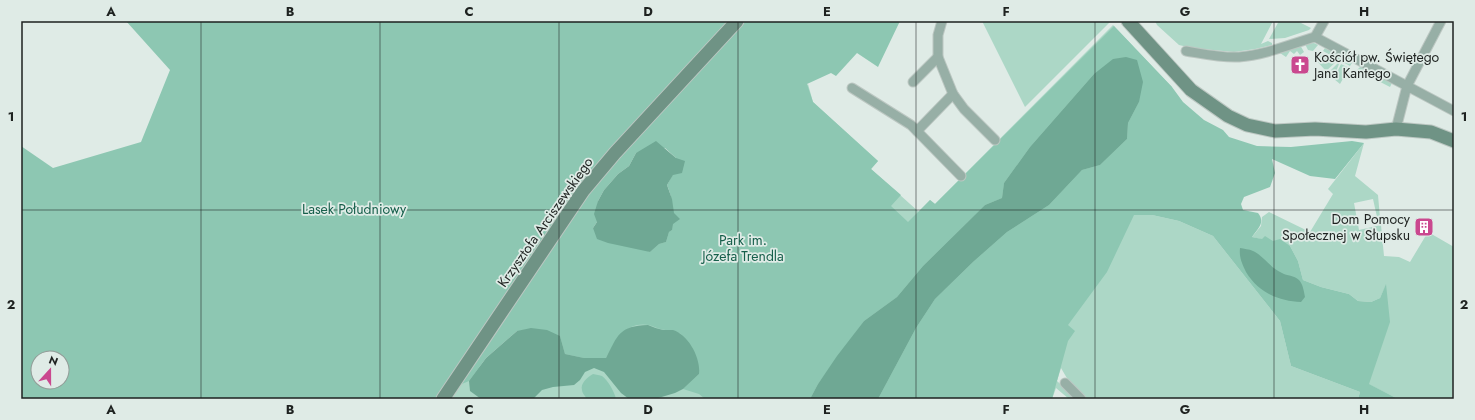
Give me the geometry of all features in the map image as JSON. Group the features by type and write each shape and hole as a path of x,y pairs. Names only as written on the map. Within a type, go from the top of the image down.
{"street":[{"name":"Krzysztofa Arciszewskiego","path":"442,399 583,191 615,153 737,21"},
{"path":"942,21 938,35 938,57 953,94 964,109 995,140"},
{"path":"1128,21 1192,90 1228,116 1247,125 1275,131 1376,131 1431,140 1454,148"},
{"path":"1315,37 1324,21"},
{"path":"1396,128 1407,86 1441,21"},
{"path":"1186,51 1239,57 1315,37 1454,111"},
{"path":"913,82 938,57"},
{"path":"852,88 906,121 961,176"},
{"path":"917,131 953,94"},
{"path":"1376,131 1396,128 1431,132 1454,141"},
{"path":"1065,383 1081,399"}],"green space":[{"name":"Lasek Południowy","path":"126,21 900,21 878,67 857,53 836,76 831,73 807,84 813,102 878,161 871,169 901,195 891,206 908,222 930,200 935,204 1114,26 1172,87 1183,102 1204,120 1223,130 1229,137 1257,146 1291,147 1352,141 1364,143 1335,179 1310,176 1272,159 1275,173 1270,187 1244,197 1241,204 1243,210 1258,213 1261,220 1260,226 1252,237 1262,239 1265,236 1273,241 1280,239 1290,246 1298,261 1303,280 1321,287 1349,294 1358,301 1371,302 1380,298 1386,284 1390,322 1369,384 1398,399 1358,399 1360,392 1291,366 1280,321 1213,236 1179,221 1152,215 1134,215 1107,272 1068,325 1075,331 1068,341 1052,399 878,399 916,328 935,299 1007,232 1049,205 1082,170 1100,165 1127,139 1128,123 1139,102 1094,74 1030,147 1004,183 1002,198 985,205 923,266 897,297 864,321 818,384 810,399 705,399 699,394 683,389 699,374 681,334 649,325 641,325 633,326 627,329 617,339 606,358 584,358 565,354 560,336 517,331 486,358 469,381 457,386 450,399 21,399 21,146 53,168 141,142 170,70","holes":["665,148 676,158 673,174 667,185 672,202 673,218 672,230 669,232 666,242 659,244 650,252 593,228 597,222 598,201 604,190 618,174 629,166 636,153"]},
{"path":"982,21 1110,21 1110,22 1025,107"},
{"path":"1155,21 1273,21 1261,44 1268,41 1272,43 1272,45 1234,52 1192,48 1179,45 1157,25"},
{"path":"1279,21 1297,21 1311,28 1285,38 1269,39"},
{"name":"Park im. Józefa Trendla","path":"1113,25 1172,87 1152,215 1179,221 1213,236 1280,321 1291,366 1360,392 1358,399 1087,399 1068,380 1061,368 1057,381 1072,395 1072,399 1069,399 1056,388 1052,399 450,399 457,386 808,84 813,102 878,161 871,169 919,212 930,200 935,204"},
{"path":"1314,43 1318,45 1313,51 1308,50 1305,44"},
{"path":"1300,45 1304,52 1300,55 1297,51 1294,54 1290,51 1286,57 1277,51"},
{"path":"1325,48 1352,63 1350,66 1323,51"},
{"path":"1322,54 1336,62 1326,71 1315,59 1315,57"},
{"path":"1338,63 1339,64 1333,79 1328,73"},
{"path":"1341,64 1349,68 1340,84 1334,79"},
{"path":"1360,67 1392,83 1390,87 1357,70"},
{"path":"1364,143 1355,176 1378,195 1380,218 1377,217 1373,199 1354,203 1359,230 1381,225 1384,256 1399,257 1410,262 1428,232 1454,247 1454,362 1452,399 1398,399 1368,384 1386,285 1380,298 1371,302 1358,301 1349,294 1321,287 1303,280 1298,261 1290,246 1252,237 1261,226 1262,217 1269,212 1310,232 1333,194 1328,189"},
{"path":"593,374 601,376 607,380 616,399 587,399 583,394 582,385"}],"shaded area":[{"path":"1126,57 1137,60 1143,82 1139,102 1128,123 1127,139 1100,165 1082,170 1049,205 1007,232 935,299 916,328 878,399 810,399 818,384 837,356 864,321 897,297 923,266 985,205 1002,198 1004,183 1030,147 1094,74 1113,59"},
{"path":"656,141 676,158 685,161 682,173 673,175 667,185 672,199 674,213 680,219 673,224 672,230 669,232 666,242 659,244 650,252 608,243 597,239 593,228 597,222 594,214 598,201 604,190 618,174 629,166 636,153"},
{"path":"1240,248 1253,251 1278,271 1299,280 1305,297 1301,302 1284,300 1269,294 1256,285 1243,266 1240,258"},
{"path":"648,325 661,330 673,330 679,333 689,342 696,355 699,374 683,389 675,393 655,399 629,399 621,393 604,372 594,368 585,372 580,380 574,385 553,387 542,390 533,399 481,399 470,391 469,381 486,358 517,331 531,328 547,330 560,336 565,354 584,358 606,358 621,333 631,327"}],"place":[{"name":"Kościół pw. Świętego Jana Kantego","path":"1300,65"},
{"name":"Dom Pomocy Społecznej w Słupsku","path":"1424,227"}]}
